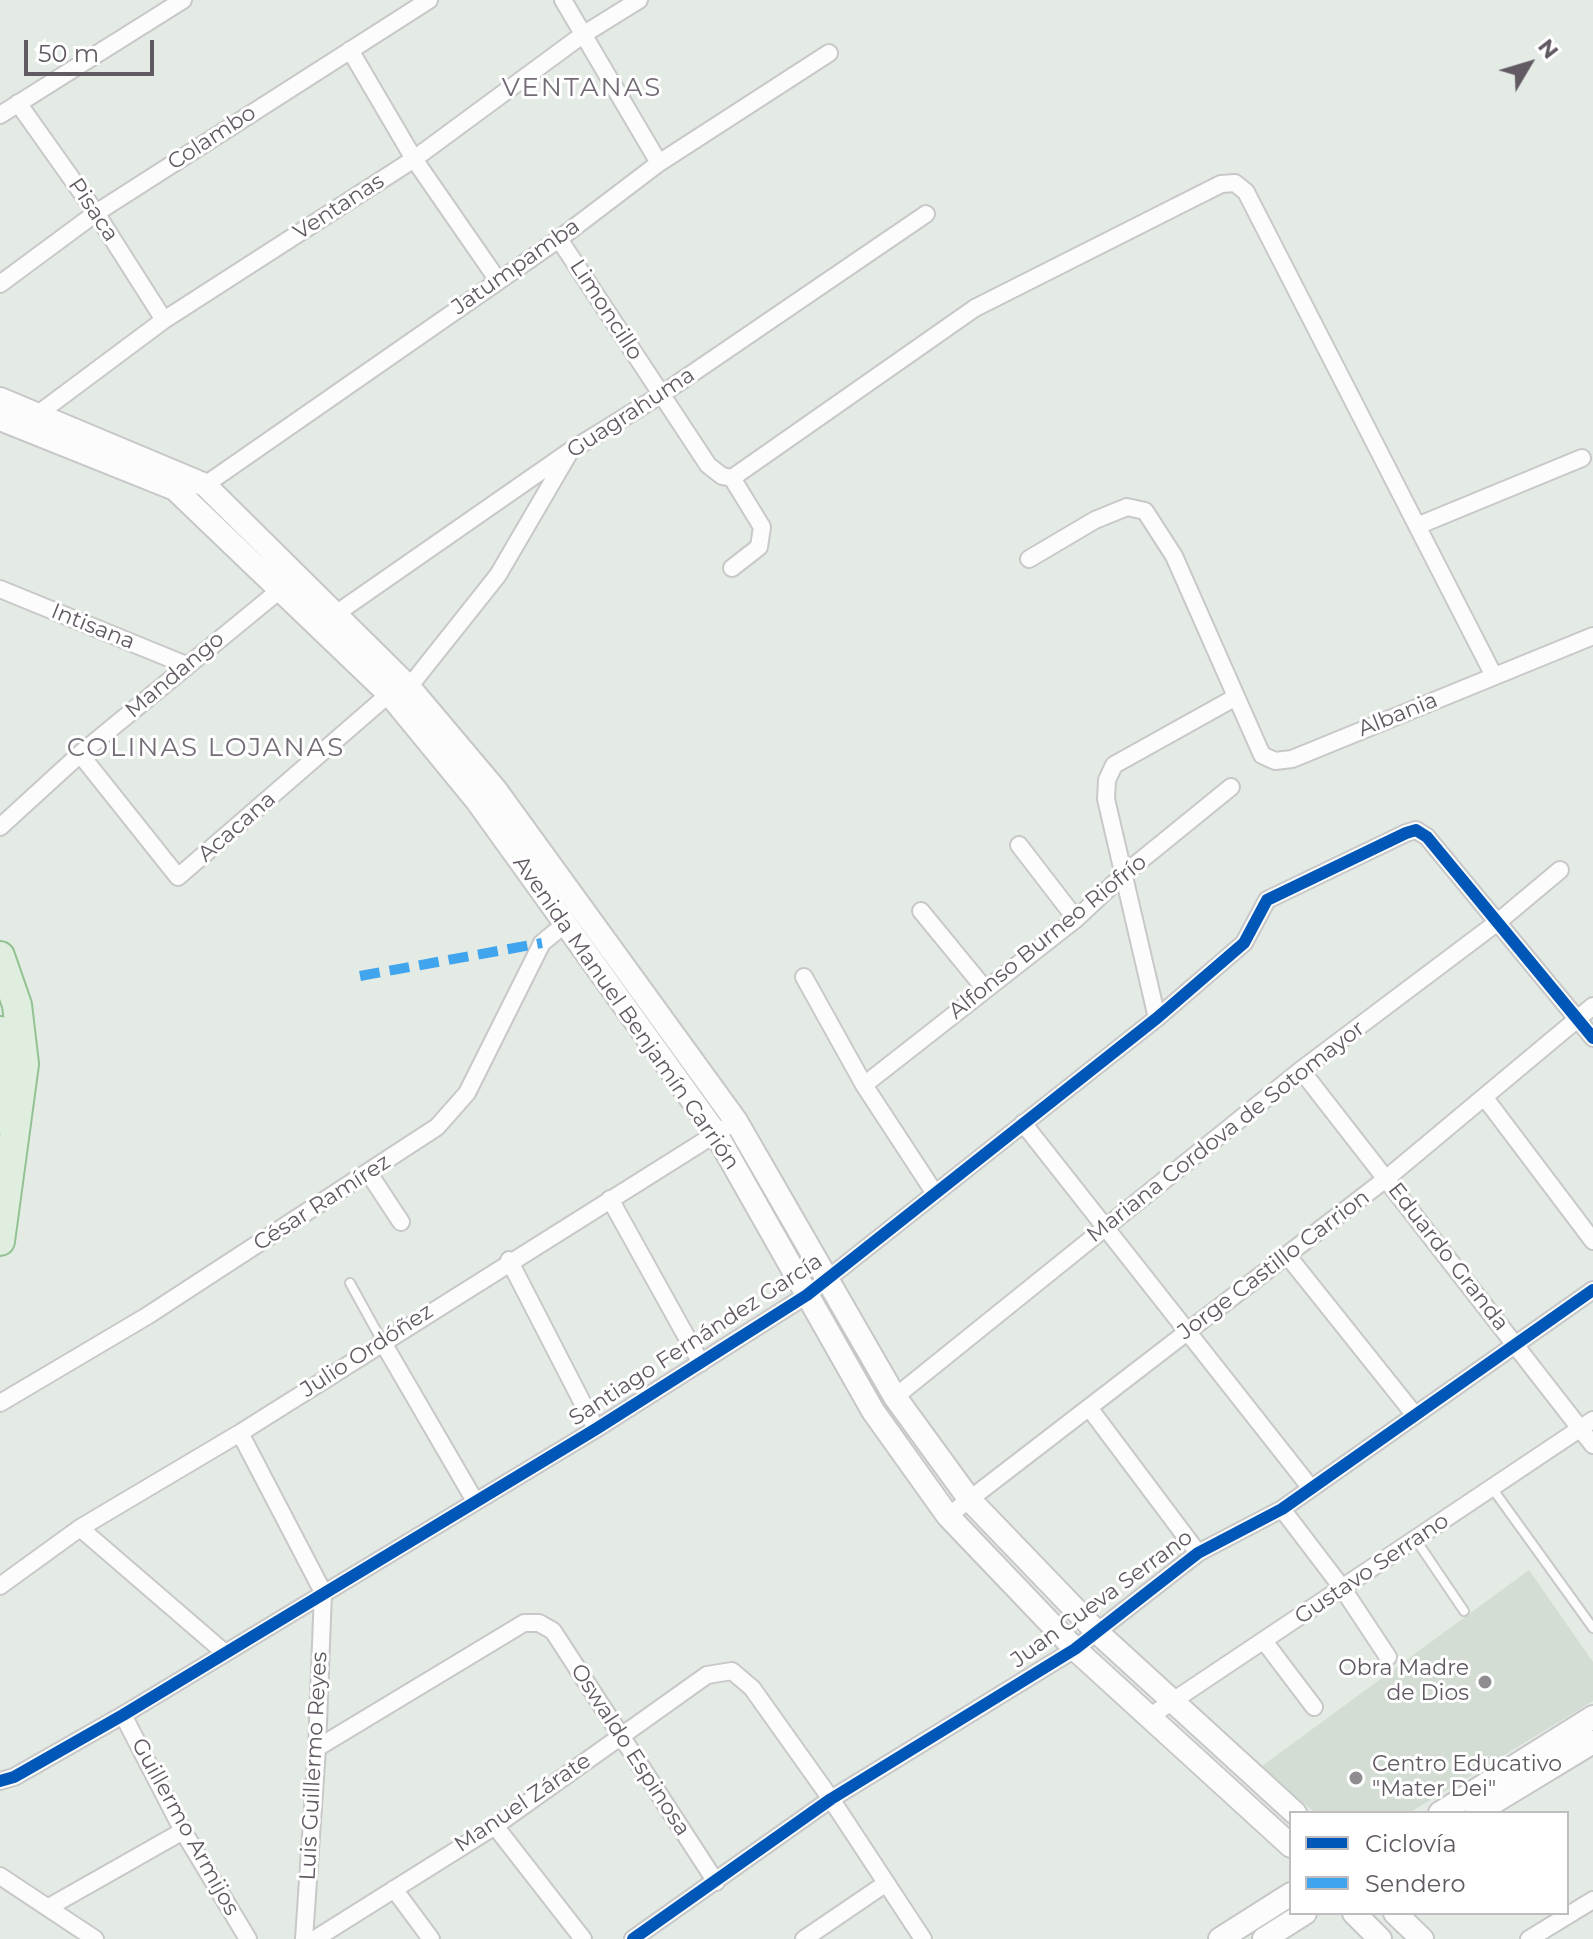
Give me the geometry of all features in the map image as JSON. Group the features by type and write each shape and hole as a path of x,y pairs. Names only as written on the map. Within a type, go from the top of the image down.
{"highway":[{"path":"0,956 17,1005 24,1064 0,1241"},
{"path":"0,1031 3,1071 0,1119"}],"main road":[{"name":"Avenida Manuel Benjamín Carrión","path":"0,399 205,485 337,613 495,789 736,1121 895,1397 970,1500 1097,1632 1293,1811"},
{"name":"Avenida Manuel Benjamín Carrión","path":"0,419 175,489 281,589 401,687 477,801 715,1132 873,1411 948,1516 1075,1649 1289,1844"},
{"path":"1448,1811 1593,1717"},
{"path":"1479,1811 1593,1742"},
{"path":"1220,1939 1289,1895"},
{"path":"1264,1939 1302,1915"},
{"path":"1356,1915 1380,1939"},
{"path":"1397,1915 1422,1939"}],"street":[{"path":"0,115 183,0"},
{"name":"Colambo","path":"0,284 96,213 429,0"},
{"path":"563,0 581,36 659,163"},
{"name":"Ventanas","path":"38,414 164,320 414,159 581,36 639,0"},
{"path":"350,50 414,159 497,279"},
{"name":"Jatumpamba","path":"205,485 497,279 559,239 659,163 829,53"},
{"name":"Pisaca","path":"18,103 96,213 164,320"},
{"path":"732,478 975,308 1221,184 1235,183 1246,192 1494,676"},
{"name":"Guagrahuma","path":"337,613 570,451 662,394 926,214"},
{"name":"Limoncillo","path":"559,239 708,465 722,476 732,478 762,527 759,547 732,568"},
{"name":"Acacana","path":"80,754 178,877 401,687 456,633 498,575 570,451"},
{"path":"1417,526 1582,458"},
{"name":"Albania","path":"1029,559 1095,520 1127,507 1145,511 1174,556 1262,755 1275,761 1292,759 1593,636"},
{"name":"Intisana","path":"0,589 186,665"},
{"name":"Mandango","path":"0,827 80,754 281,589"},
{"path":"1157,1018 1106,799 1114,765 1236,697"},
{"name":"Alfonso Burneo Riofrío","path":"864,1085 1076,919 1124,874 1231,787"},
{"name":"Santiago Fernández García","path":"0,1781 14,1777 123,1715 596,1429 829,1281 934,1192 1157,1018 1244,943 1267,900 1416,830 1427,837 1499,921"},
{"path":"1019,845 1076,919"},
{"name":"Mariana Cordova de Sotomayor","path":"895,1397 1301,1070 1499,921 1560,870"},
{"path":"921,911 985,989"},
{"path":"1499,921 1593,1038"},
{"name":"César Ramírez","path":"0,1403 147,1316 437,1127 467,1093 542,943 565,924"},
{"path":"804,977 864,1085 934,1192"},
{"name":"Jorge Castillo Carrion","path":"948,1516 1387,1178 1593,1006"},
{"name":"Eduardo Granda","path":"1301,1070 1517,1345 1587,1424 1593,1445"},
{"path":"1485,1098 1593,1241"},
{"name":"Julio Ordóñez","path":"0,1586 80,1528 240,1433 509,1260 736,1121"},
{"path":"1023,1123 1185,1333 1310,1487"},
{"path":"368,1172 401,1222"},
{"path":"610,1199 701,1363"},
{"path":"1287,1255 1414,1414"},
{"path":"509,1260 596,1429"},
{"name":"Juan Cueva Serrano","path":"633,1939 831,1799 1075,1649 1198,1553 1282,1509 1593,1290"},
{"path":"382,1341 475,1501"},
{"path":"1090,1409 1198,1553"},
{"name":"Gustavo Serrano","path":"1149,1717 1587,1424"},
{"path":"240,1433 323,1592"},
{"path":"1282,1509 1343,1589 1388,1657"},
{"path":"80,1528 225,1653"},
{"name":"Luis Guillermo Reyes","path":"304,1939 317,1748 323,1592"},
{"name":"Oswaldo Espinosa","path":"317,1748 524,1623 539,1623 553,1631 716,1882"},
{"path":"1264,1641 1314,1707"},
{"name":"Manuel Zárate","path":"315,1939 495,1826 707,1675 732,1671 752,1688 831,1799"},
{"name":"Guillermo Armijos","path":"123,1715 183,1831 248,1939"},
{"path":"831,1799 923,1939"},
{"path":"495,1826 583,1939"},
{"path":"49,1907 183,1831"},
{"path":"0,1876 95,1939"},
{"path":"804,1939 885,1884"},
{"path":"394,1889 431,1939"},
{"path":"1569,1915 1593,1900"},
{"path":"1529,1939 1568,1915"}],"lane":[{"path":"350,1283 382,1341"},
{"path":"1492,1488 1593,1628"},
{"path":"1416,1540 1464,1611"}],"shaded area":[{"name":"Obra Madre de Dios","path":"1529,1570 1593,1662 1593,1701 1412,1811 1313,1811 1262,1766"}],"marked path":[{"path":"360,976 542,943"}],"cycle path":[{"path":"0,1781 14,1777 123,1715 596,1429 807,1295 1157,1018 1244,943 1267,900 1406,833 1416,830 1427,837 1593,1038"},
{"path":"633,1939 831,1799 1075,1649 1198,1553 1282,1509 1593,1290"}],"place":[{"name":"Obra Madre de Dios","path":"1485,1682"},
{"name":"Centro Educativo \"Mater Dei\"","path":"1356,1778"}],"district":[{"name":"VENTANAS","path":"582,88"},
{"name":"COLINAS LOJANAS","path":"206,748"}]}
